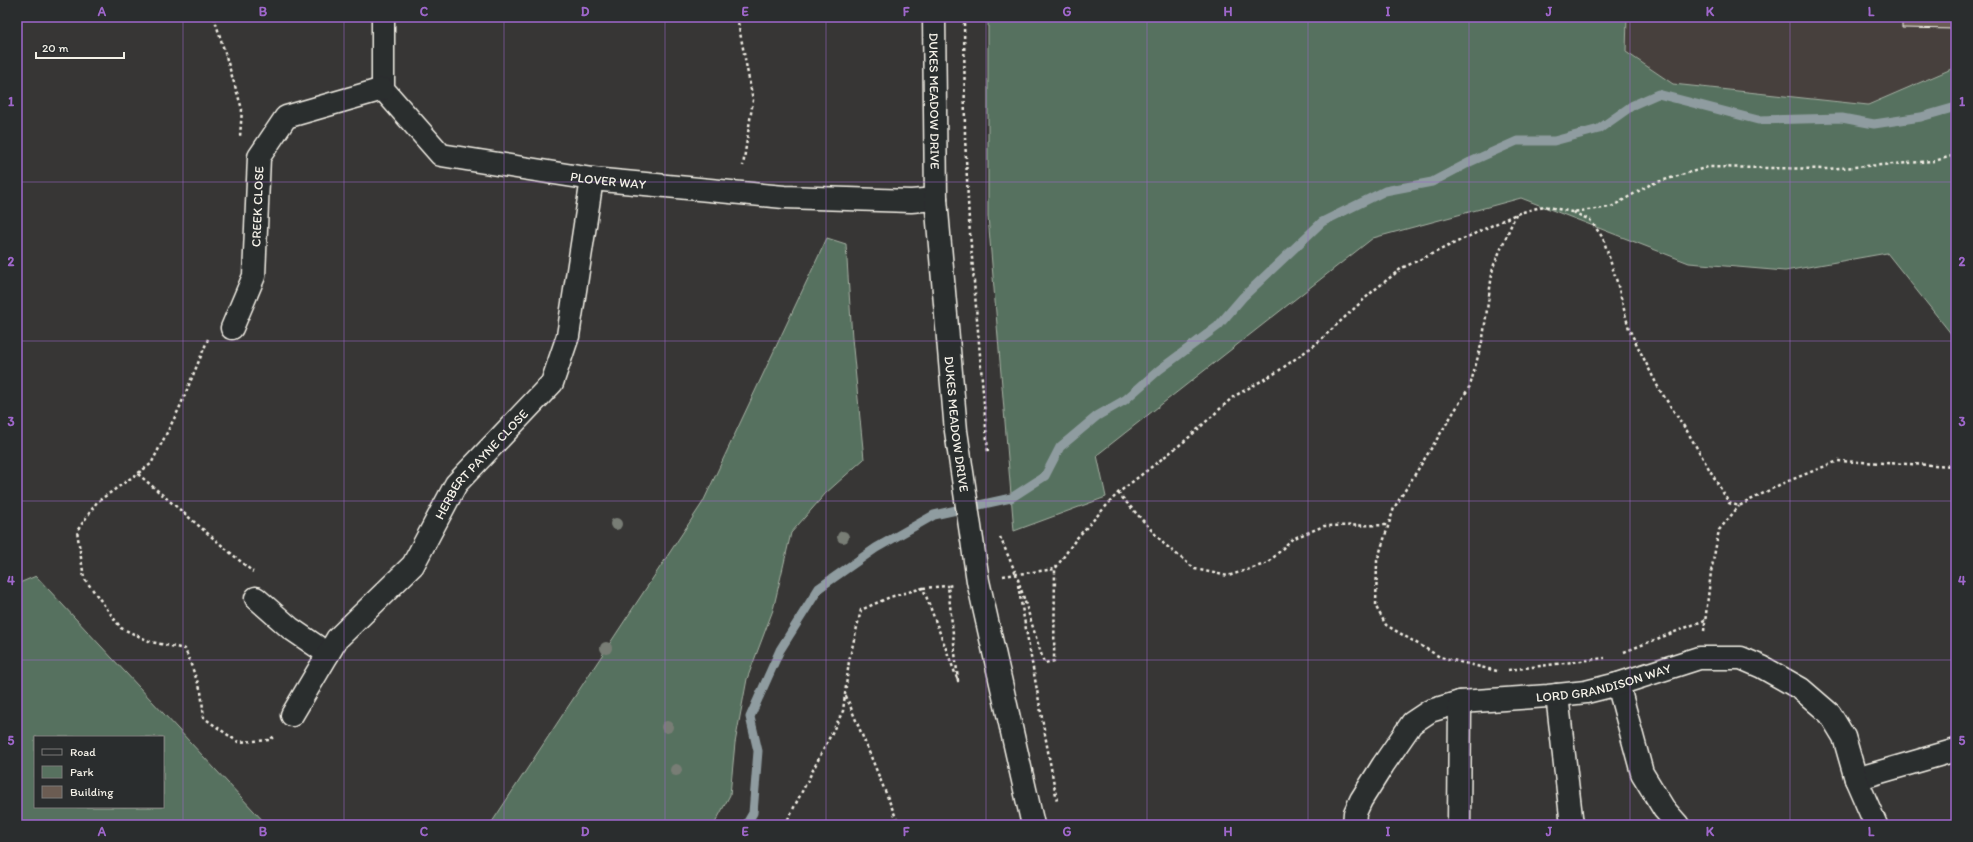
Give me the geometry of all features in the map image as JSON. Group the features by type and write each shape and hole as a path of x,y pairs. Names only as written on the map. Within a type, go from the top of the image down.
{"street":[{"path":"383,17 383,89"},
{"name":"DUKES MEADOW DRIVE","path":"934,17 936,199 956,431 978,578 1033,825"},
{"name":"PLOVER WAY","path":"383,89 441,155 592,179 784,197 912,201 936,199"},
{"name":"CREEK CLOSE","path":"232,328 254,276 259,157 286,116 383,89"},
{"name":"HERBERT PAYNE CLOSE","path":"292,715 337,639 413,565 456,484 552,383 568,336 592,179"},
{"path":"256,598 290,628 328,654"},
{"name":"LORD GRANDISON WAY","path":"1354,825 1355,813 1361,800 1412,723 1430,711 1460,702 1586,692 1618,684 1699,658 1740,658 1762,667 1801,689 1830,714 1844,737 1856,779 1876,825"},
{"path":"1618,684 1642,773 1664,809 1678,825"},
{"path":"1557,695 1572,825"},
{"path":"1459,825 1460,702"},
{"path":"1856,779 1956,750"}],"path":[{"path":"214,17 242,109 240,143"},
{"path":"737,17 753,100 740,193"},
{"path":"964,17 965,137 969,221 988,454"},
{"path":"1572,212 1612,207 1651,184 1708,168 1826,169 1934,161 1956,155"},
{"path":"999,535 1016,573 1044,663 1054,661 1055,569 1076,539 1118,493 1186,440 1232,397 1277,372 1316,344 1373,291 1402,268 1516,214 1544,206 1572,212 1590,220 1603,238 1618,282 1629,329 1656,382 1729,503 1739,506"},
{"path":"1498,672 1440,657 1386,625 1376,607 1377,561 1394,508 1470,386 1483,338 1492,267 1516,214"},
{"path":"208,338 179,409 151,464 97,502 77,531 84,578 121,628 151,642 185,649 201,691 204,718 238,742 270,740 292,715"},
{"path":"1699,658 1706,620 1711,572 1719,530 1739,506 1781,484 1838,462 1956,466"},
{"path":"138,474 266,583 256,598"},
{"path":"1118,493 1164,544 1195,569 1228,576 1268,563 1292,539 1324,526 1389,525"},
{"path":"785,825 843,711 849,661 861,610 890,597 923,588 948,586 978,578 1055,569"},
{"path":"1016,573 1058,809"},
{"path":"923,588 958,681 948,586"},
{"path":"1506,671 1611,657 1706,620"},
{"path":"1611,657 1618,684"},
{"path":"845,694 899,825"}],"shaded area":[{"path":"1627,17 1956,17 1956,67 1868,105 1673,84 1626,52"}],"green space":[{"path":"988,17 1627,17 1626,52 1673,84 1868,105 1956,67 1956,340 1887,253 1785,271 1689,263 1521,198 1373,238 1097,455 1106,497 1014,531 988,216"},
{"path":"827,238 846,244 852,338 864,459 826,493 791,533 773,610 747,679 735,743 730,795 714,825 490,825 703,502"},
{"path":"36,576 267,825 17,825 17,584"}],"building":[{"path":"1902,17 1956,17 1956,29 1902,28"}],"waterway":[{"path":"746,825 753,813 758,751 750,717 780,650 819,588 876,548 934,515 1011,498 1045,476 1060,447 1097,416 1125,400 1159,370 1218,326 1243,297 1322,222 1385,191 1432,182 1470,162 1517,141 1554,141 1599,129 1633,105 1658,94 1758,120 1842,118 1874,124 1921,117 1956,107"}]}
